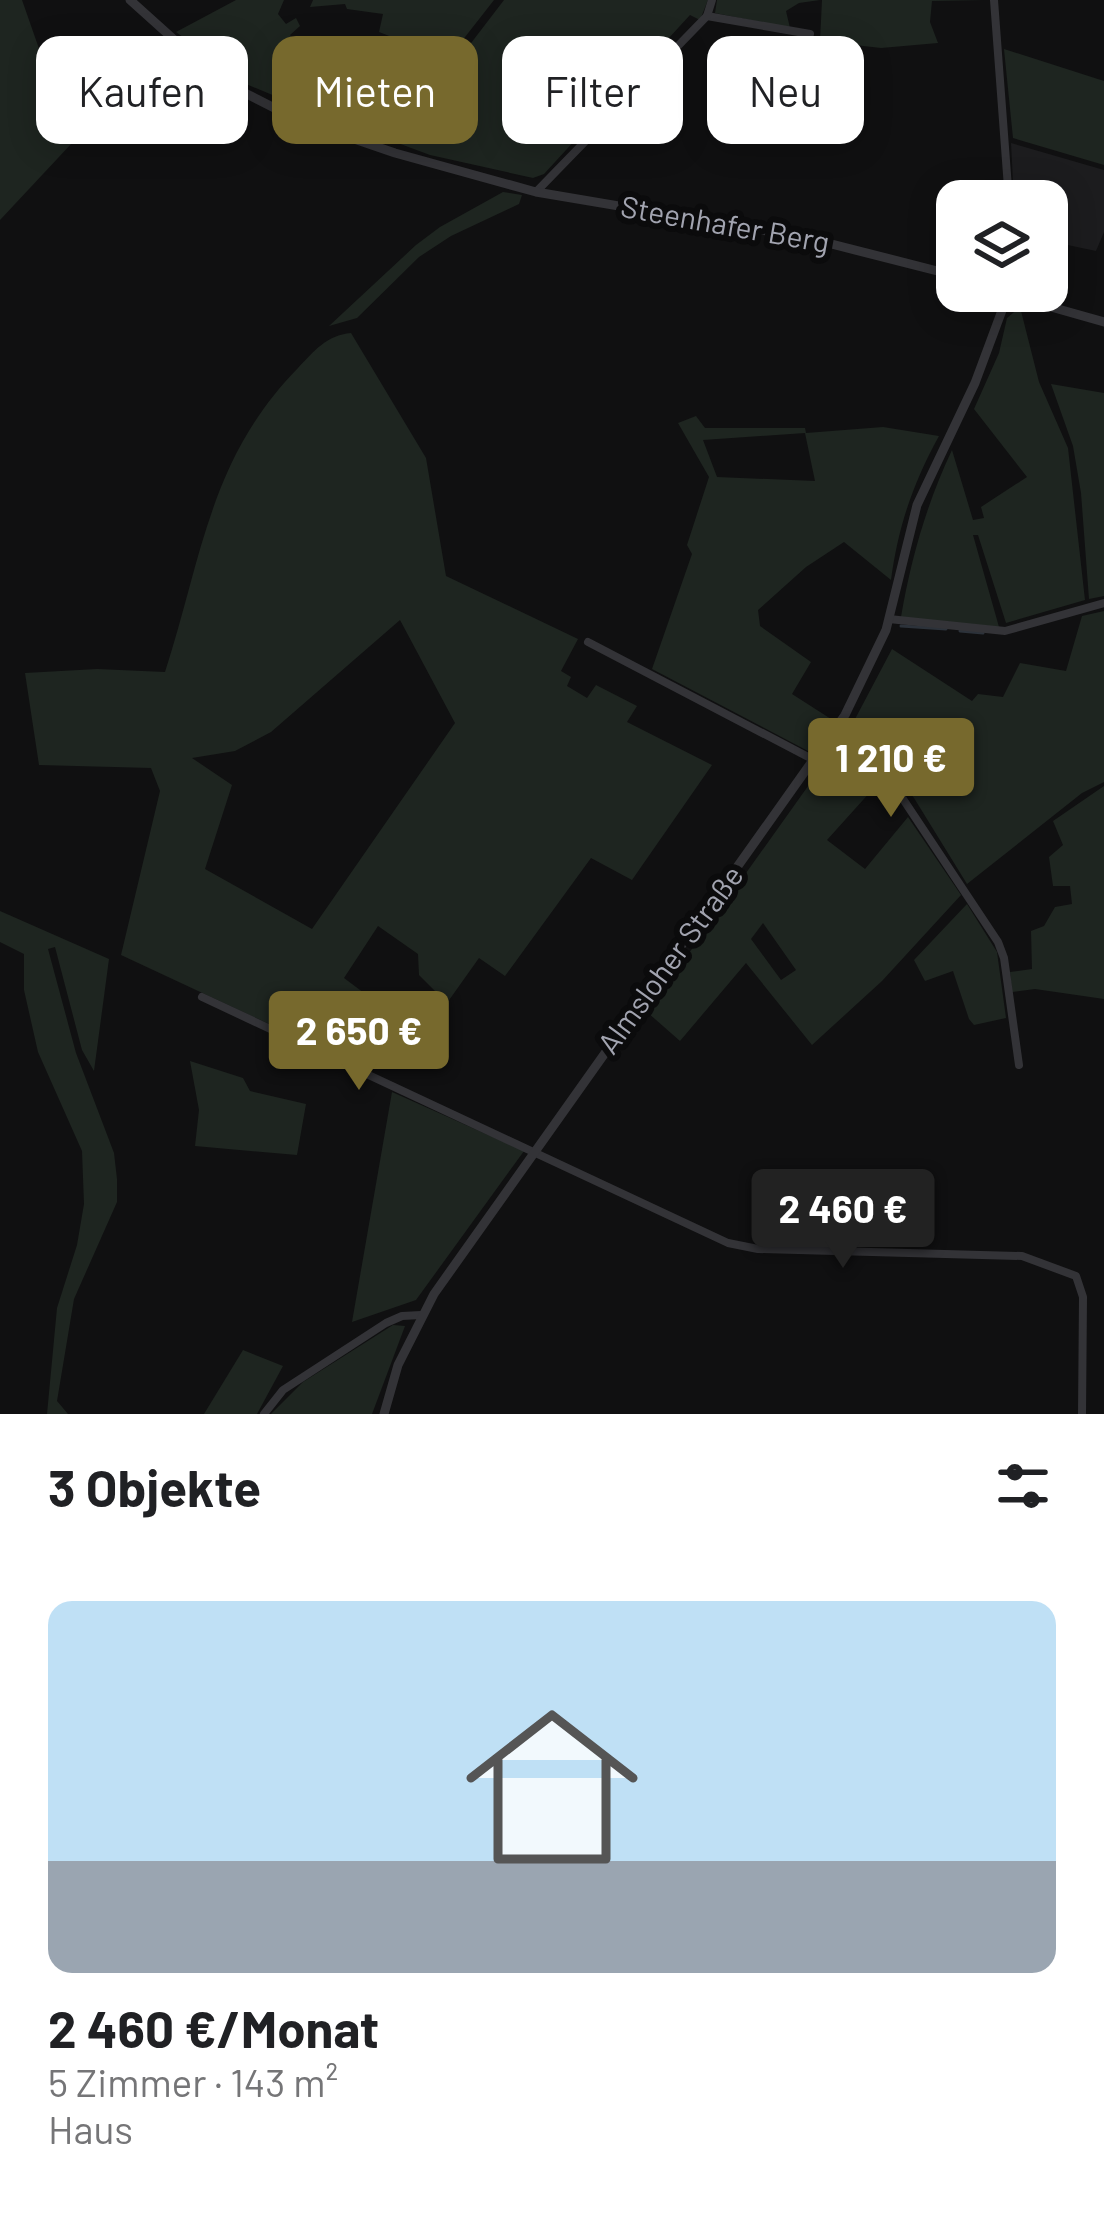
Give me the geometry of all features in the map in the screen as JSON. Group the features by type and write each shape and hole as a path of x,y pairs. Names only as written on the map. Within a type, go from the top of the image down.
{"street":[{"name":"Steenhafer Berg","path":"130,0 209,71 266,105 414,160 536,192 808,238 936,272"},
{"path":"536,192 706,16 712,0"},
{"path":"994,0 1007,180"},
{"path":"706,16 810,34"},
{"name":"Almsloher Straße","path":"384,1414 398,1365 421,1315 843,718 881,646 916,505 984,359 996,312"},
{"path":"1068,312 1104,322"},
{"path":"890,619 1005,631 1104,603"},
{"path":"588,642 814,760"},
{"path":"843,718 998,942 1019,1065"},
{"path":"202,998 728,1243 758,1249 1022,1256 1076,1276 1083,1297 1082,1414"},
{"path":"264,1414 284,1390 386,1323 421,1315"}],"shaded area":[{"path":"0,0 22,0 36,40 36,144 71,144 0,220"},
{"path":"236,0 284,0 278,14 286,24 296,18 300,26 291,36 272,36 272,95 248,85 248,36 181,36 176,32"},
{"path":"313,0 494,0 466,36 389,36 379,32 383,14 347,9 345,4 310,7"},
{"path":"504,0 708,0 700,20 690,15 671,36 502,36 502,144 572,144 544,174 533,178 400,144 478,144 476,36"},
{"path":"717,0 820,0 799,3 786,11 790,28 715,13"},
{"path":"822,0 985,0 932,1 930,22 938,43 881,48 864,46 864,36 820,36"},
{"path":"1004,49 1104,81 1104,165 1013,138"},
{"path":"1011,143 1104,170 1104,232 1096,251 1068,245 1068,180 1013,180"},
{"path":"503,192 522,195 519,204 451,236 419,257 357,318 329,326 416,245"},
{"path":"1021,312 1039,382 1068,448 1085,600 1006,623 978,535 973,535 999,627 901,617 921,531 952,450 973,520 984,518 981,507 1027,477 974,409 999,353 1007,318"},
{"path":"351,333 426,458 446,576 578,639 561,671 571,677 567,686 587,698 596,685 637,706 627,722 712,765 632,880 591,858 505,976 479,958 447,1003 419,975 418,954 378,926 344,978 368,996 329,1052 121,955 160,791 151,768 39,765 25,673 165,672 212,511 245,438 304,362 322,345","holes":["400,620 455,723 312,929 205,869 232,785 192,758 235,751 271,732"]},
{"path":"1051,384 1104,393 1104,596 1089,599 1073,446"},
{"path":"696,416 705,428 805,428 806,433 883,427 939,436 908,506 891,580 844,542 806,567 758,610 760,626 811,662 792,694 831,719 808,751 652,669 692,554 687,545 709,477 678,423","holes":["805,433 815,481 717,477 703,440"]},
{"path":"1104,611 1104,782 1082,793 967,884 914,798 854,721 892,649 972,701 978,694 1003,697 1020,663 1066,671 1082,616"},
{"path":"848,730 881,780 827,840 865,869 908,817 961,895 882,981 812,1045 746,963 680,1041 647,1012","holes":["763,923 796,970 781,980 751,939"]},
{"path":"1104,786 1104,999 1035,989 1012,992 1010,972 1032,969 1031,931 1044,926 1055,907 1072,904 1070,886 1053,886 1049,857 1063,845 1053,821"},
{"path":"967,904 997,952 1006,1018 974,1025 953,971 925,981 914,960"},
{"path":"0,911 109,959 94,1071 82,1050 55,947 48,949 76,1053 114,1153 117,1179 117,1202 74,1299 57,1401 68,1414 47,1414 57,1308 84,1204 82,1151 38,1052 24,990 24,954 0,942"},
{"path":"190,1061 243,1078 250,1091 306,1104 297,1155 195,1146 199,1110"},
{"path":"392,1092 524,1151 416,1300 352,1322"},
{"path":"393,1325 405,1326 372,1414 271,1414 303,1382"},
{"path":"243,1350 283,1366 257,1414 204,1414"}],"waterway":[{"path":"901,626 946,629"},
{"path":"960,631 983,633"}]}
